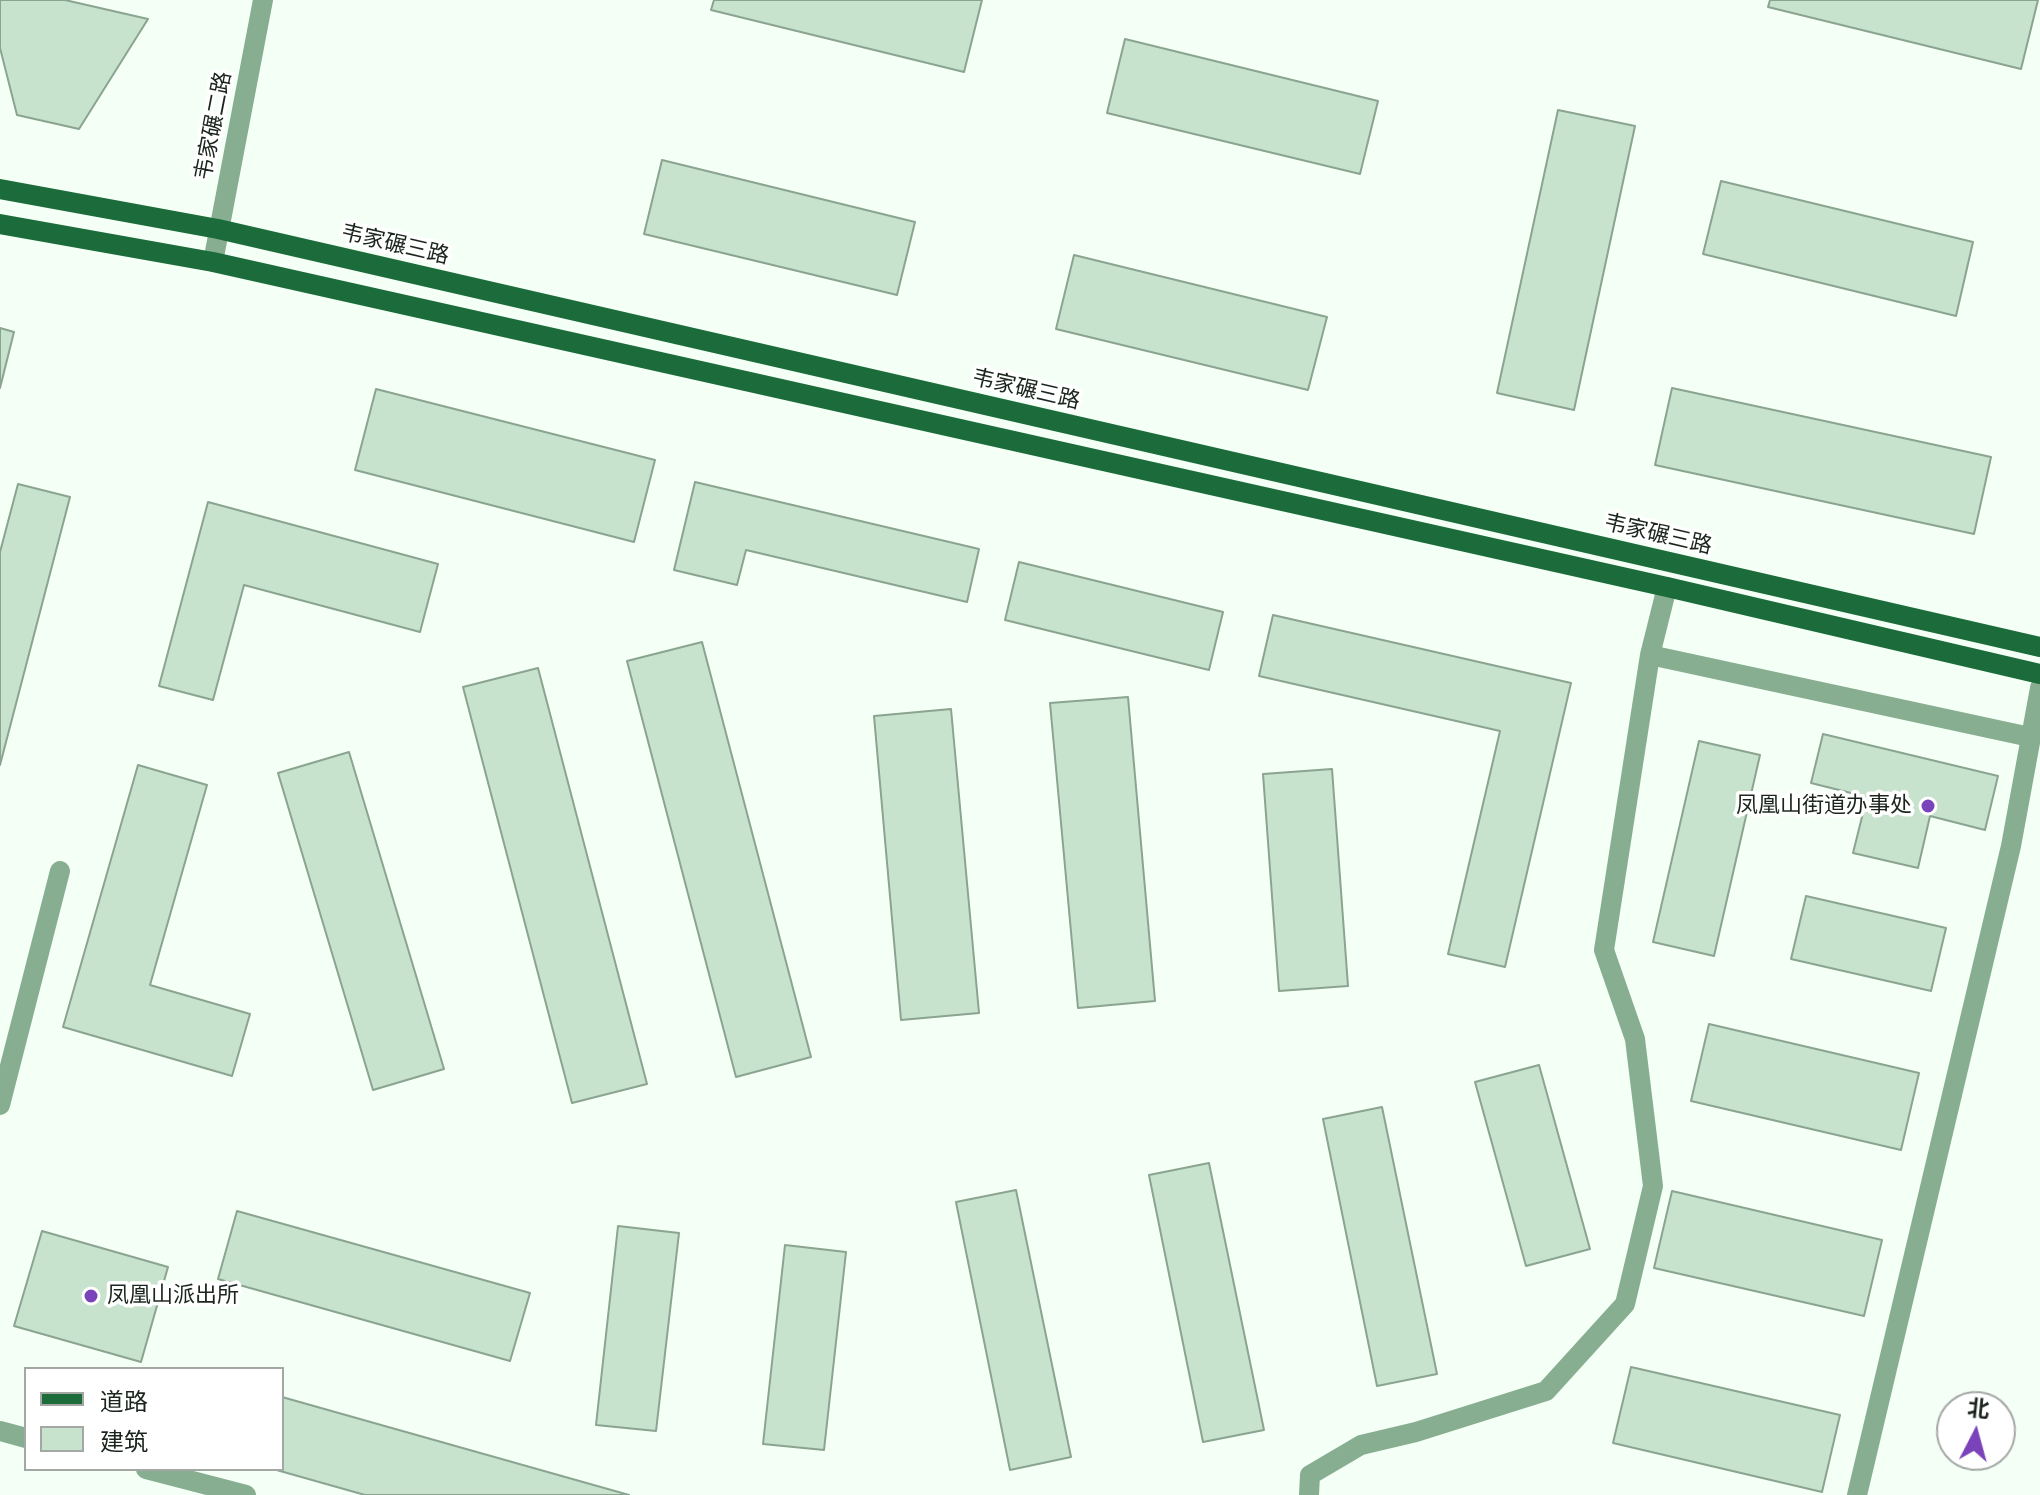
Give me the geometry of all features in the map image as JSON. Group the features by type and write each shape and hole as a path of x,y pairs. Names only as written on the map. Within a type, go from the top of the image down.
{"main road":[{"name":"韦家碾三路","path":"0,189 218,229 2040,647"},
{"path":"0,224 213,262 1667,587 2040,674"}],"street":[{"name":"韦家碾二路","path":"213,262 263,0"},
{"path":"1309,1495 1310,1475 1361,1445 1416,1432 1546,1391 1625,1304 1653,1186 1635,1039 1604,950 1650,655 1667,587"},
{"path":"1650,655 2030,737"},
{"path":"1857,1495 2011,846 2040,688"},
{"path":"0,1105 60,871"},
{"path":"0,1431 24,1437"},
{"path":"154,1471 246,1495"}],"building":[{"path":"0,0 65,0 148,19 79,129 17,115 0,48"},
{"path":"714,0 982,0 964,72 711,10"},
{"path":"1770,0 2038,0 2021,69 1768,7"},
{"path":"1125,39 1378,101 1360,174 1107,113"},
{"path":"1558,110 1635,126 1574,410 1497,393"},
{"path":"662,160 915,222 897,295 644,234"},
{"path":"1721,181 1973,242 1956,316 1703,254"},
{"path":"1074,255 1327,317 1308,390 1056,329"},
{"path":"0,328 14,332 0,388"},
{"path":"1672,388 1991,457 1974,534 1655,465"},
{"path":"376,389 655,460 634,542 355,470"},
{"path":"695,482 979,549 967,602 746,550 737,585 674,570"},
{"path":"18,484 70,497 0,765 0,552"},
{"path":"208,502 438,564 420,632 244,585 213,700 159,686"},
{"path":"1019,562 1223,612 1209,670 1005,620"},
{"path":"1273,615 1571,683 1505,967 1448,954 1500,731 1259,676"},
{"path":"702,642 811,1057 736,1077 627,661"},
{"path":"538,668 647,1084 572,1103 463,687"},
{"path":"1128,697 1155,1001 1078,1008 1050,703"},
{"path":"951,709 979,1013 901,1020 874,716"},
{"name":"凤凰山街道办事处","path":"1823,734 1998,776 1985,830 1930,816 1918,868 1853,853 1867,797 1811,783"},
{"path":"1699,741 1760,755 1714,956 1653,942"},
{"path":"349,752 444,1069 373,1090 278,773"},
{"path":"138,765 207,785 150,985 250,1014 232,1076 63,1027"},
{"path":"1332,769 1348,986 1279,991 1263,774"},
{"path":"1806,896 1946,928 1931,991 1791,959"},
{"path":"1709,1024 1919,1073 1901,1150 1691,1101"},
{"path":"1539,1065 1590,1249 1526,1266 1475,1082"},
{"path":"1382,1107 1437,1374 1377,1386 1323,1119"},
{"path":"1209,1163 1264,1430 1203,1442 1149,1175"},
{"path":"1016,1190 1071,1457 1010,1470 956,1202"},
{"path":"1672,1191 1882,1240 1864,1316 1654,1268"},
{"path":"237,1211 530,1293 510,1361 218,1279"},
{"path":"618,1226 679,1233 656,1431 596,1425"},
{"name":"凤凰山派出所","path":"42,1231 168,1267 141,1362 14,1326"},
{"path":"785,1245 846,1252 824,1450 763,1444"},
{"path":"1631,1367 1840,1415 1822,1492 1613,1443"},
{"path":"284,1398 629,1495 365,1495 280,1471 284,1471"}],"place":[{"name":"凤凰山街道办事处","path":"1928,806"},
{"name":"凤凰山派出所","path":"91,1296"}]}
